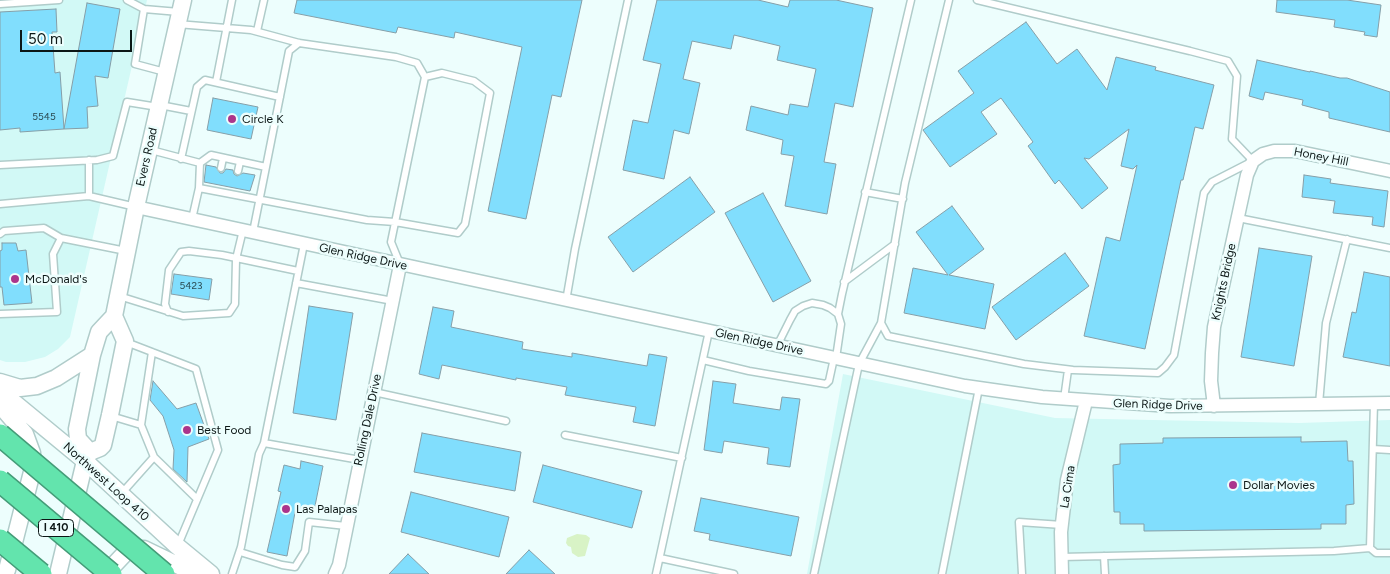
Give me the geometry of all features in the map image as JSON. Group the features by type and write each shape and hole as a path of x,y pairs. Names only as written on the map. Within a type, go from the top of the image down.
{"highway":[{"path":"0,435 164,574"},
{"name":"I 410","path":"0,481 111,574"},
{"path":"0,540 41,574"}],"main road":[{"name":"Evers Road","path":"88,456 78,439 77,429 92,355 99,332 114,316 136,207 180,12"},
{"path":"58,574 88,456 103,445 110,416 125,341 114,316"},
{"path":"0,382 20,388 37,386 56,378 92,355"},
{"name":"Northwest Loop 410","path":"0,391 88,456 121,494 177,546 211,574"},
{"path":"0,405 25,434 32,453 33,468 7,570 2,574"},
{"path":"111,574 113,566 129,549 144,548 196,574"}],"street":[{"name":"Honey Hill","path":"1253,161 1263,154 1274,151 1295,151 1390,171"},
{"name":"Knights Bridge","path":"1214,406 1211,362 1214,327 1247,175 1253,161"},
{"name":"Glen Ridge Drive","path":"136,207 859,364 979,388 1064,399 1170,406 1390,403"},
{"name":"Rolling Dale Drive","path":"335,574 400,265"},
{"name":"La Cima","path":"1062,574 1062,525 1067,480 1086,401"}],"lane":[{"path":"0,4 58,0"},
{"path":"127,0 144,9 180,12 227,28 257,31 299,43 396,57 417,63 425,77 391,242 400,265"},
{"path":"216,82 232,0"},
{"path":"257,31 264,0"},
{"path":"566,300 577,239 628,0"},
{"path":"703,360 817,384 826,384 829,381 841,324 838,314 844,282 911,0"},
{"path":"814,574 859,364 880,323 902,199 949,0"},
{"path":"880,323 888,336 1024,364 1068,370 1158,373 1165,368 1174,355 1204,193 1212,182 1253,161 1232,139 1237,76 1228,61 977,0"},
{"path":"144,9 135,64 166,73"},
{"path":"118,296 183,316 229,313 235,304 236,258 260,200 290,51 299,43"},
{"path":"199,188 217,188 234,191 260,200 367,220 396,222 458,233 465,224 490,93 474,81 465,78 442,73 425,77"},
{"path":"181,158 196,87 205,80 280,97"},
{"path":"0,165 89,160 113,156 127,102 191,111"},
{"path":"149,150 200,164"},
{"path":"192,219 199,188 200,164 211,155 266,168"},
{"path":"221,168 223,158"},
{"path":"89,160 89,196"},
{"path":"238,172 240,162"},
{"path":"866,192 902,199"},
{"path":"0,204 89,196 136,207"},
{"path":"1238,218 1390,248"},
{"path":"0,234 4,231 44,228 62,238 127,251"},
{"path":"0,314 57,312 52,254 62,238"},
{"path":"1319,404 1326,323 1347,240"},
{"path":"232,574 240,552 259,454 264,443 304,244"},
{"path":"844,282 895,244"},
{"path":"168,312 165,304 169,270 181,252 190,251 236,258 298,271"},
{"path":"296,283 393,301"},
{"path":"777,346 795,311 803,306 812,303 822,305 838,314"},
{"path":"656,574 709,331"},
{"path":"125,341 196,369 218,450 177,546"},
{"path":"152,352 141,425 154,457 197,499"},
{"path":"1064,399 1068,370"},
{"path":"942,574 979,388"},
{"path":"374,392 506,421"},
{"path":"1370,548 1374,403"},
{"path":"110,416 141,425"},
{"path":"565,435 682,458"},
{"path":"264,443 360,460"},
{"path":"1373,449 1390,450"},
{"path":"121,494 154,457"},
{"path":"240,552 295,567 305,551 309,522 346,526"},
{"path":"1022,574 1020,522 1062,525"},
{"path":"1061,557 1327,552 1370,548 1376,552 1390,553"},
{"path":"1104,556 1105,574"},
{"path":"660,558 734,574"}],"shaded area":[{"path":"0,0 147,0 70,337 58,349 45,357 25,362 6,362 0,360"},
{"path":"843,374 1055,418 1299,423 1390,420 1390,574 807,574"}],"green space":[{"path":"577,534 586,535 590,538 585,556 578,557 572,553 571,547 566,543 567,538"}],"building":[{"path":"297,0 582,0 561,97 552,95 526,219 488,211 522,47 455,32 454,38 398,27 396,33 294,13"},
{"path":"657,0 758,0 788,7 790,0 836,0 873,8 853,107 835,103 824,162 836,164 827,214 785,206 794,156 781,154 783,140 746,130 751,106 788,115 790,104 808,107 816,69 777,60 780,46 734,35 731,49 692,41 683,79 700,83 689,134 674,130 664,179 623,170 633,120 648,123 661,64 643,60"},
{"path":"1277,0 1347,0 1381,5 1377,37 1364,35 1365,32 1334,27 1335,20 1276,12"},
{"path":"87,3 120,9 108,78 95,76 98,106 87,107 88,128 64,129"},
{"path":"56,9 57,32 52,32 55,73 60,72 64,129 20,132 20,128 0,130 0,12"},
{"path":"1026,22 1057,64 1077,49 1107,90 1116,57 1156,67 1155,70 1214,85 1203,129 1195,127 1183,180 1181,180 1145,349 1084,336 1106,237 1120,241 1137,165 1133,169 1121,166 1129,129 1089,159 1084,158 1108,188 1082,209 1059,180 1055,184 1028,146 1033,142 1001,98 981,112 997,134 950,167 923,130 974,93 958,71"},
{"path":"1257,60 1347,78 1390,92 1390,132 1329,118 1329,112 1302,105 1303,100 1265,92 1263,100 1249,96"},
{"name":"Circle K","path":"213,98 258,107 251,139 207,130"},
{"path":"206,165 216,167 220,173 223,173 226,169 233,170 237,176 243,173 255,175 250,191 204,182"},
{"path":"1304,175 1331,179 1330,183 1388,191 1384,227 1372,225 1373,217 1333,213 1335,201 1302,197"},
{"path":"690,177 715,212 633,272 608,237"},
{"path":"763,193 811,281 773,302 725,213"},
{"path":"952,206 984,249 949,275 994,284 985,329 904,313 913,268 948,275 916,232"},
{"name":"McDonald's","path":"2,243 16,243 18,251 26,250 32,303 4,305 2,287 0,287 0,251 2,250"},
{"path":"1259,248 1312,256 1294,366 1241,357"},
{"path":"1065,253 1089,286 1016,340 992,307"},
{"path":"1364,272 1390,277 1390,366 1343,357 1352,312 1356,313"},
{"path":"174,274 212,279 209,300 171,294"},
{"path":"309,306 353,313 336,420 293,413"},
{"path":"433,307 454,311 451,327 523,342 522,349 572,357 572,353 647,366 649,354 667,357 655,426 633,422 636,407 565,395 567,387 516,378 516,380 442,365 439,379 419,374"},
{"name":"Best Food","path":"153,381 177,409 196,403 209,439 188,447 187,482 173,469 174,450 163,416 150,400"},
{"path":"713,381 736,384 733,403 780,410 782,397 800,399 790,467 767,464 769,448 724,441 722,453 704,450"},
{"path":"422,433 521,452 515,491 414,472"},
{"name":"Dollar Movies","path":"1301,437 1301,442 1347,441 1348,461 1353,461 1354,504 1346,505 1346,524 1321,524 1321,529 1144,531 1144,524 1120,524 1120,512 1114,512 1113,465 1120,464 1120,444 1163,443 1163,438"},
{"name":"Las Palapas","path":"301,461 323,466 314,511 296,507 287,556 267,552 281,492 278,491 284,465 300,469"},
{"path":"543,465 642,491 632,528 533,502"},
{"path":"411,492 509,517 499,557 401,532"},
{"path":"701,498 799,517 791,556 709,540 710,534 694,531"},
{"path":"529,550 555,574 506,574"},
{"path":"408,554 429,574 389,574"}],"place":[{"name":"Circle K","path":"232,119"},
{"name":"McDonald's","path":"15,279"},
{"name":"Best Food","path":"187,430"},
{"name":"Dollar Movies","path":"1233,485"},
{"name":"Las Palapas","path":"286,509"}]}
